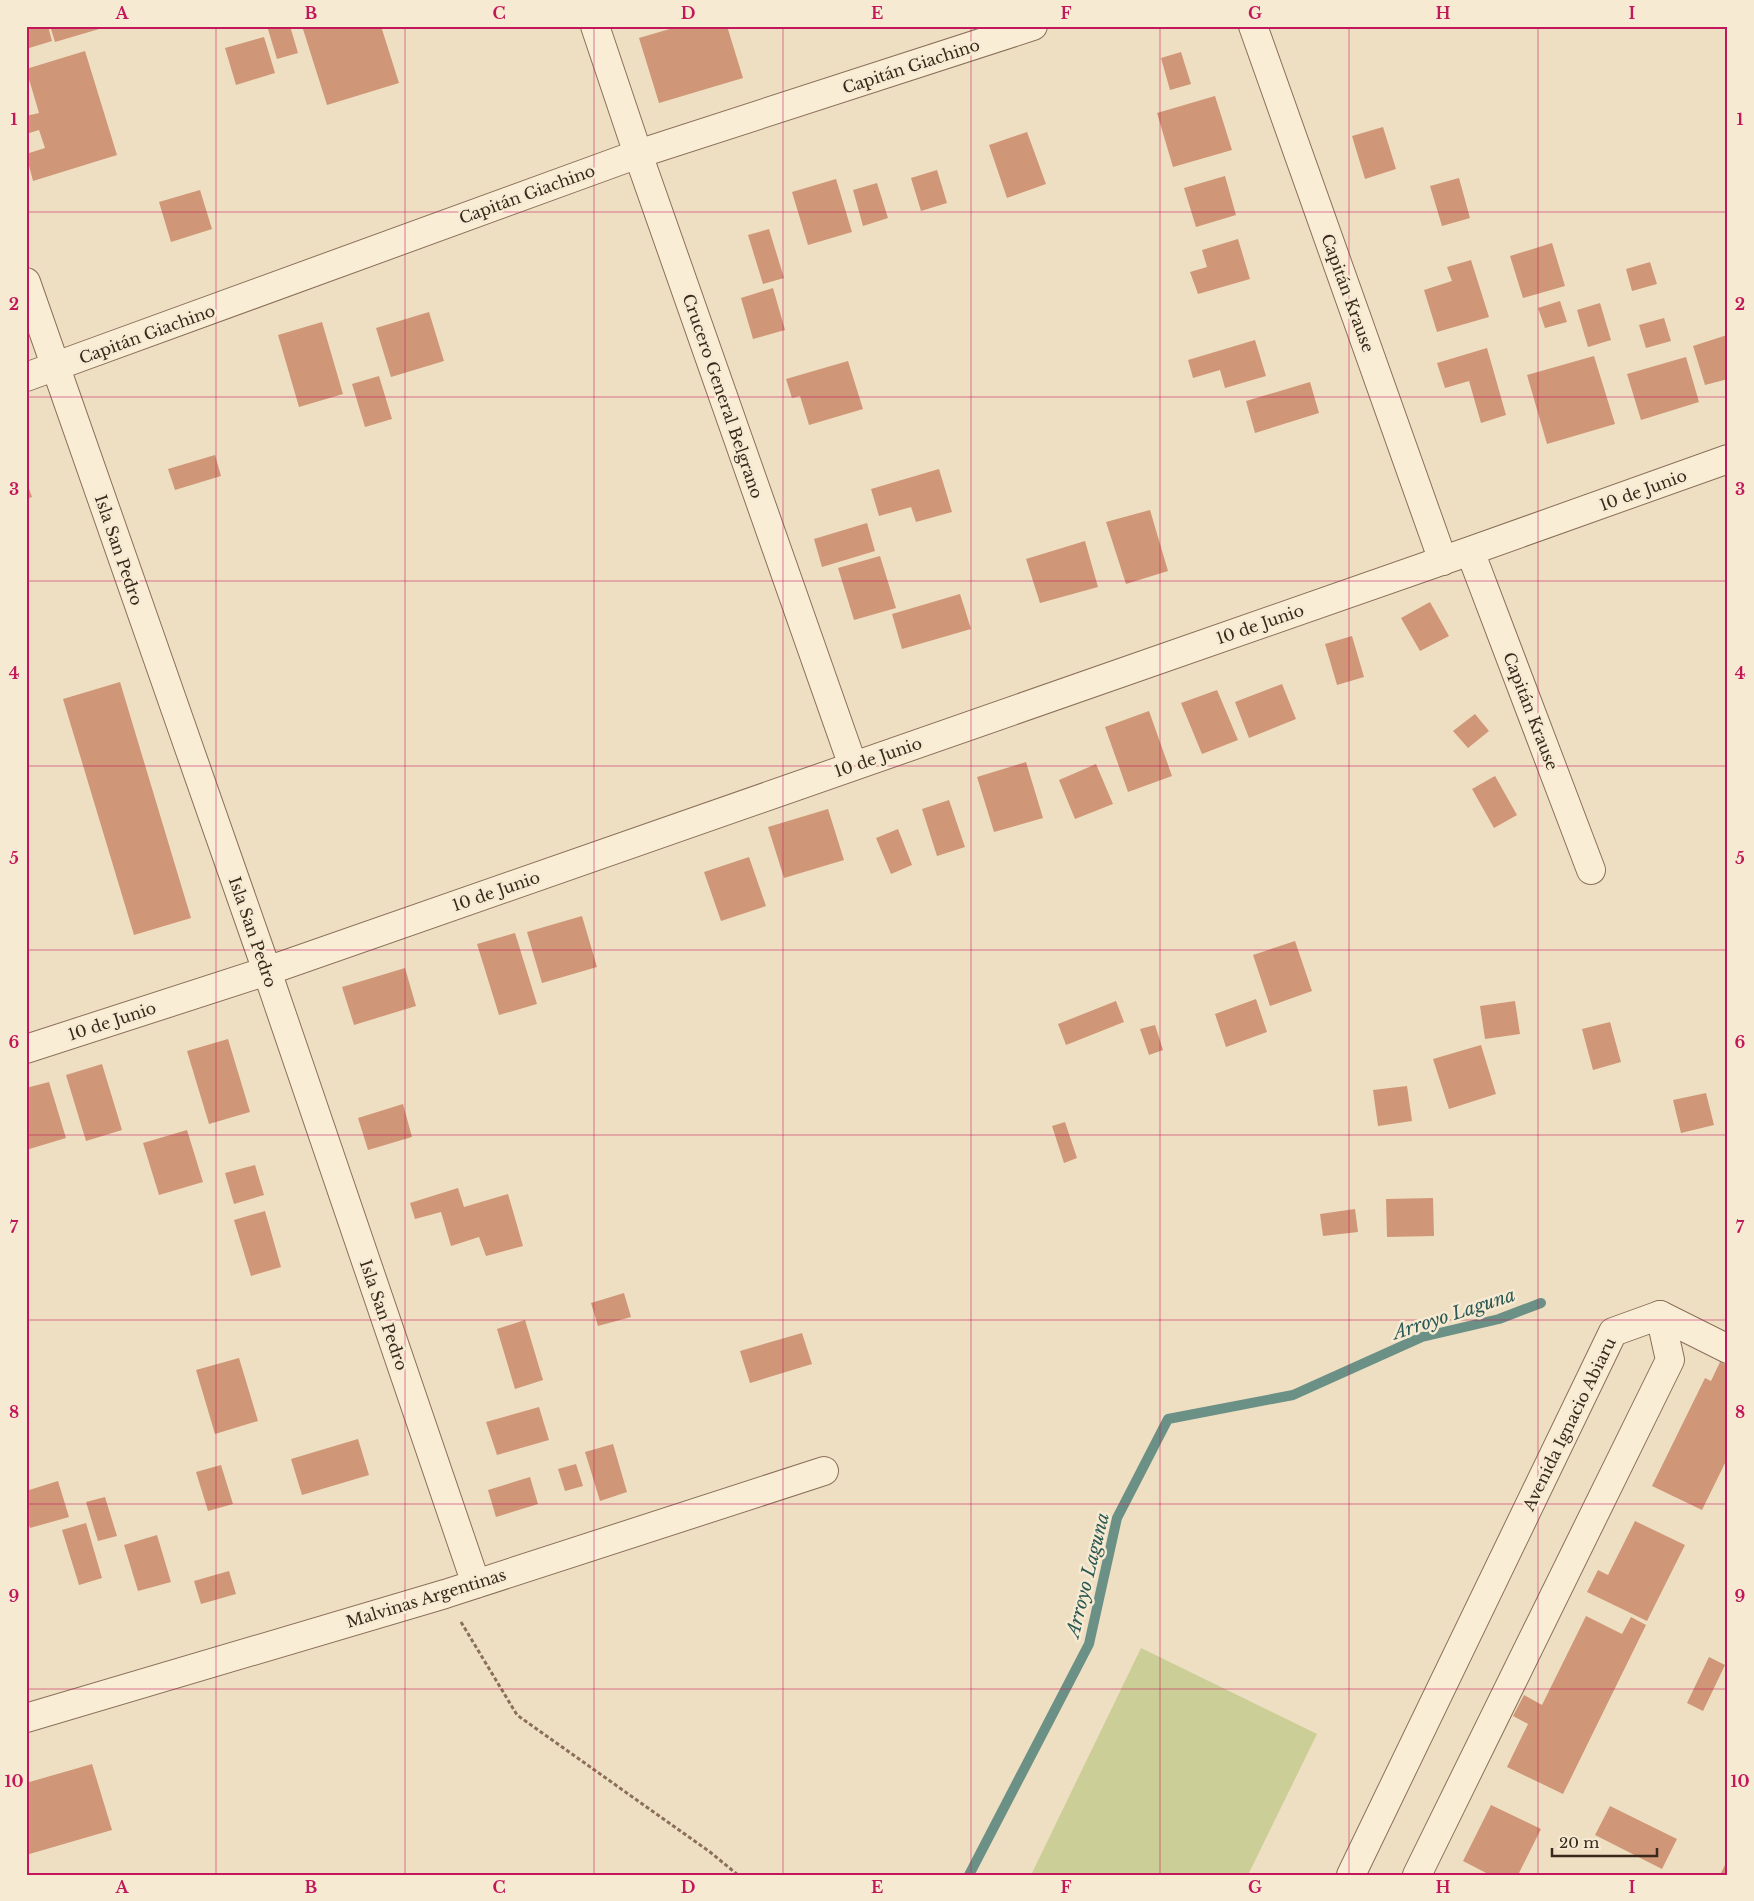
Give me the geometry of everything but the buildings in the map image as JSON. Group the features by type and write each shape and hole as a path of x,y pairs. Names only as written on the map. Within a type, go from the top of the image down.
{"street":[{"name":"Crucero General Belgrano","path":"595,26 638,154 853,766"},
{"name":"Capitán Giachino","path":"26,377 638,154 1034,26"},
{"name":"Capitán Krause","path":"1253,26 1443,560"},
{"name":"Isla San Pedro","path":"26,282 267,971 476,1584"},
{"name":"10 de Junio","path":"26,1049 267,971 1728,459"},
{"name":"Capitán Krause","path":"1470,551 1591,870"},
{"path":"1660,1315 1728,1349"},
{"path":"1417,1875 1670,1360 1660,1315"},
{"name":"Avenida Ignacio Abiaru","path":"1351,1875 1613,1332 1660,1315"},
{"name":"Malvinas Argentinas","path":"26,1718 444,1594 824,1470"}],"path":[{"path":"444,1594 517,1715 710,1852 738,1875"}],"green space":[{"path":"1141,1648 1317,1734 1248,1875 1031,1875"}],"waterway":[{"name":"Arroyo Laguna","path":"969,1875 1089,1644 1117,1518 1168,1419 1293,1395 1422,1337 1499,1319 1541,1303"}]}
